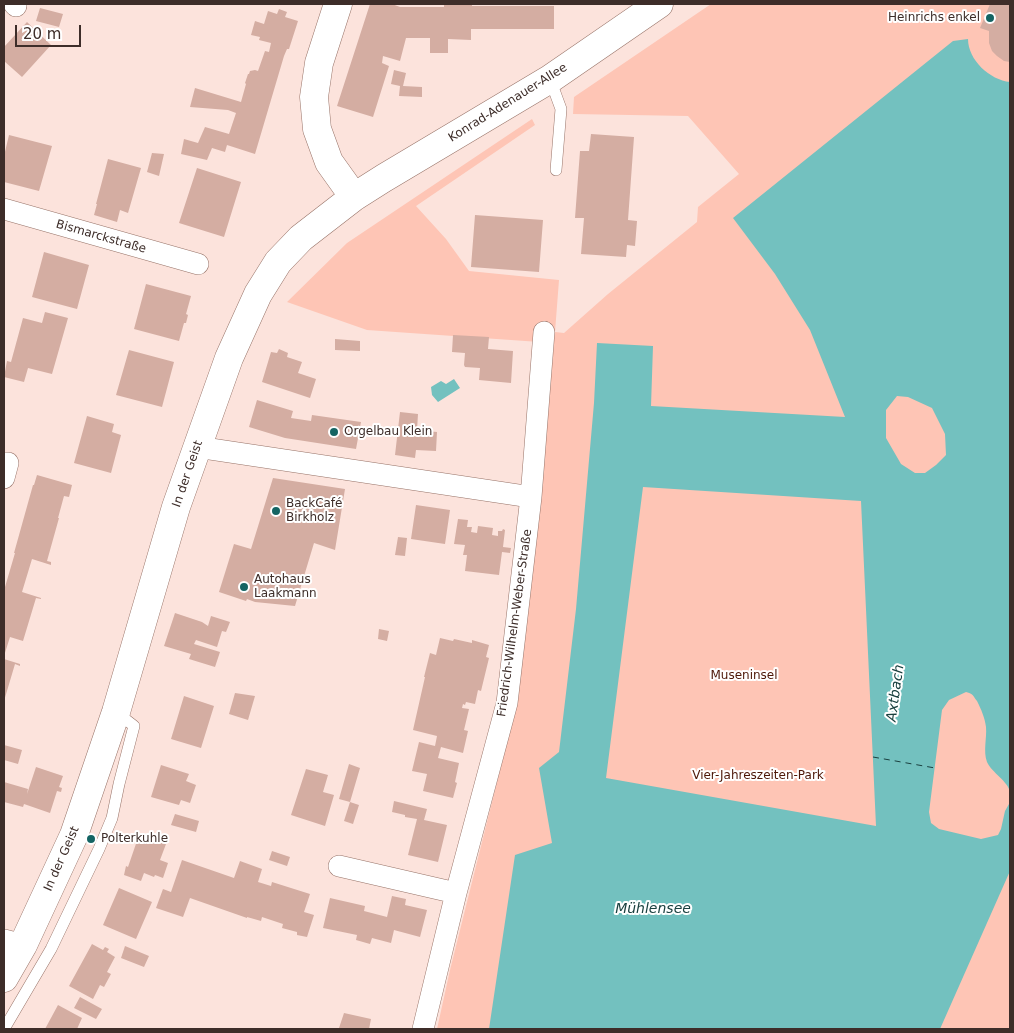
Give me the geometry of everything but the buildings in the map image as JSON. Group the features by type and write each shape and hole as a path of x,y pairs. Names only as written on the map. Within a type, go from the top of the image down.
{"main road":[{"path":"338,4 319,64 314,97 317,129 329,162 354,197"},
{"name":"Konrad-Adenauer-Allee","path":"354,197 550,79 658,4"},
{"name":"In der Geist","path":"4,978 14,942 74,835 116,712 176,507 229,358 258,294 278,262 301,238 354,197"}],"street":[{"name":"Bismarckstraße","path":"4,209 198,264"},
{"name":"Friedrich-Wilhelm-Weber-Straße","path":"423,1029 456,894 507,703 531,497 544,332"},
{"path":"197,447 531,497"},
{"path":"339,866 456,894"}],"lane":[{"path":"550,79 561,109 556,170"},
{"path":"4,1029 51,949 112,818 134,726 116,712"}],"green space":[{"name":"Vier-Jahreszeiten-Park","path":"711,4 1010,4 1010,1029 437,1029 516,706 554,343 367,330 287,302 347,243 532,119 535,125 416,206 446,239 469,271 559,280 555,332 564,333 608,294 697,222 698,207 739,174 688,116 573,114 574,97"}],"water":[{"name":"Mühlensee","path":"968,39 972,54 982,68 995,77 1010,82 1010,792 1006,784 987,762 984,717 972,694 966,692 949,700 942,710 929,812 931,823 939,829 981,839 998,835 1009,804 1010,795 1010,871 940,1029 489,1029 515,855 552,843 539,768 559,752 576,609 594,403 597,343 653,346 651,406 845,417 810,330 775,274 733,218 953,41","holes":["897,396 908,397 932,408 945,434 946,455 925,473 915,473 901,464 886,438 886,410","643,487 861,501 876,826 606,778"]},
{"path":"454,379 460,388 438,402 432,395 431,387 441,381 446,384"}],"ferry route":[{"path":"873,757 935,768"}],"place":[{"name":"Heinrichs enkel","path":"990,18"},
{"name":"Orgelbau Klein","path":"334,432"},
{"name":"BackCafé Birkholz","path":"276,511"},
{"name":"Autohaus Laakmann","path":"244,587"},
{"name":"Polterkuhle","path":"91,839"}],"park label":[{"name":"Museninsel","path":"744,676"}],"water label":[{"name":"Axtbach","path":"896,693"}]}
